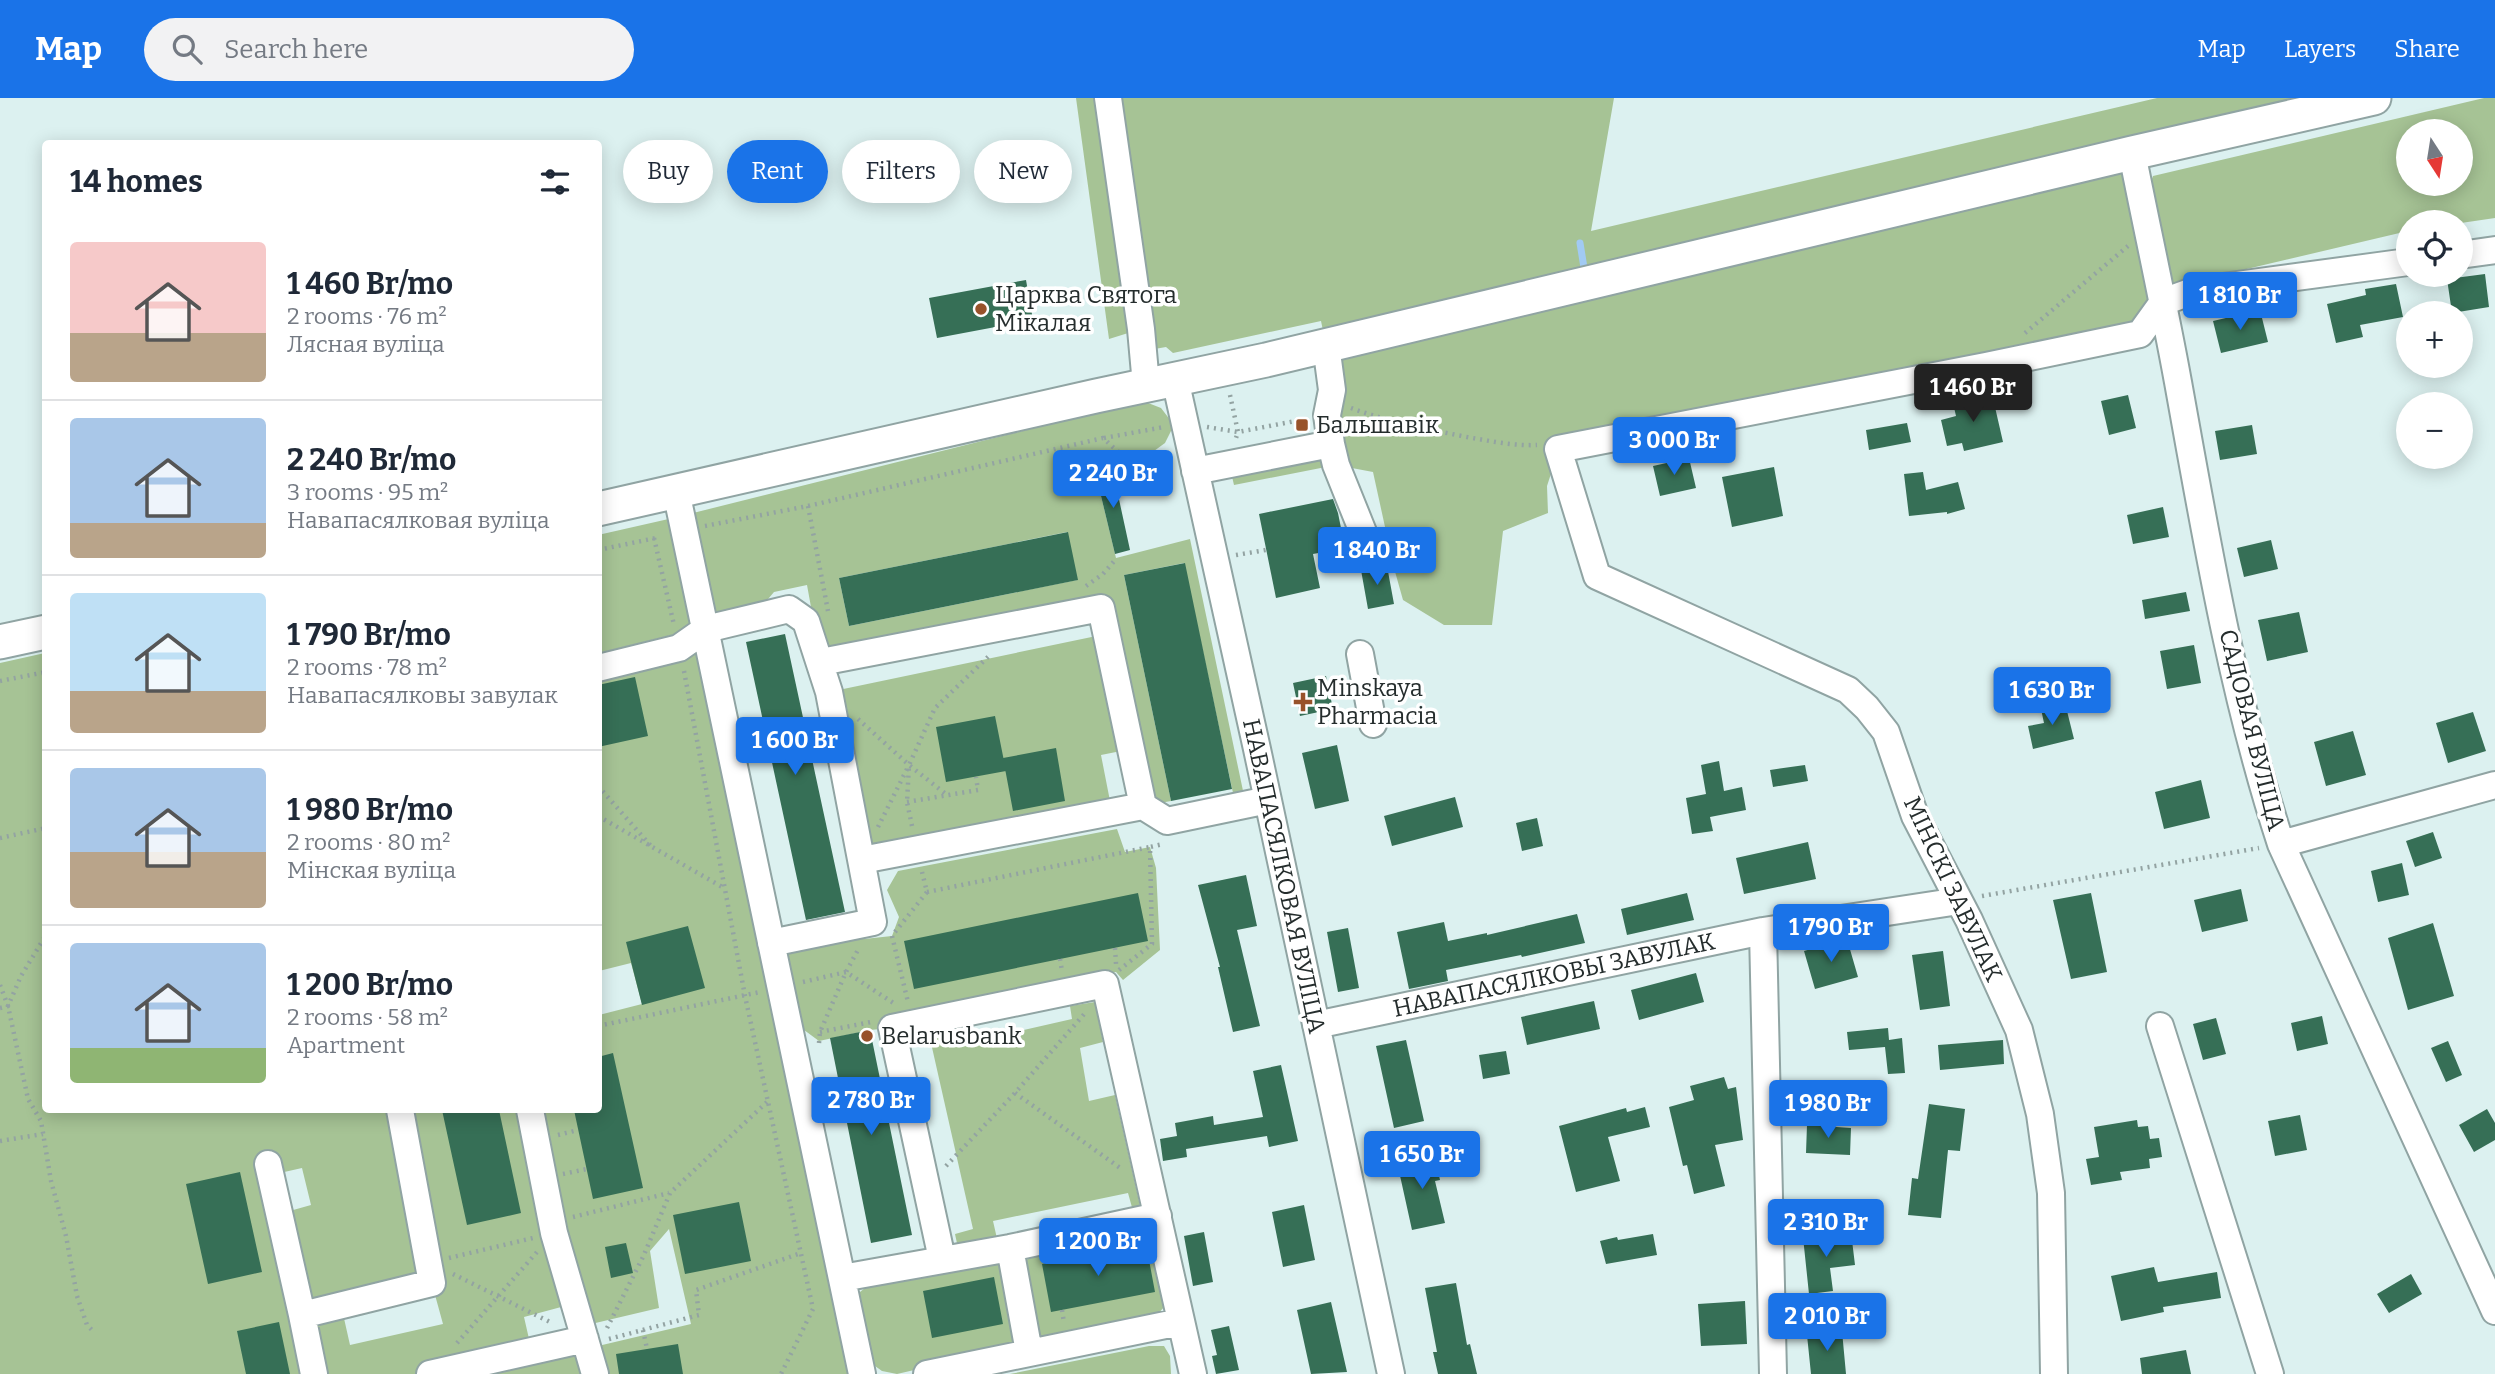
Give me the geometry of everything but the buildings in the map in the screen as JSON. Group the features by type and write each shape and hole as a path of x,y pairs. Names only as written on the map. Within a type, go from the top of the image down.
{"main road":[{"path":"602,508 1224,370 2132,153 2374,98"},
{"path":"0,642 42,633"}],"street":[{"name":"НАВАПАСЯЛКОВАЯ ВУЛІЦА","path":"1108,98 1141,329 1161,382 1184,424 1391,1374"},
{"name":"САДОВАЯ ВУЛІЦА","path":"2132,153 2163,302 2201,510 2253,755 2281,844 2495,1311"},
{"path":"2473,253 2495,250"},
{"path":"1558,449 2140,334 2163,302 2193,291 2396,264"},
{"path":"1326,345 1332,390 1322,416 1336,464 1367,542"},
{"path":"1195,471 1331,444"},
{"name":"МІНСКІ ЗАВУЛАК","path":"1558,449 1597,576 1848,690 1886,732 1915,816 1959,901 2019,1030 2040,1114 2051,1193 2054,1374"},
{"path":"676,491 862,1374"},
{"path":"821,662 1101,608 1143,806"},
{"path":"602,666 679,648 706,629 789,609 806,621 830,692 862,860 882,929 771,943"},
{"path":"1360,654 1373,724"},
{"path":"2281,844 2495,785"},
{"path":"862,860 1143,806 1167,821 1268,800"},
{"name":"НАВАПАСЯЛКОВЫ ЗАВУЛАК","path":"1316,1026 1763,931 1959,901"},
{"path":"1763,931 1773,1374"},
{"path":"942,1259 892,1028 911,1019 1105,984 1193,1374"},
{"path":"2160,1026 2270,1374"},
{"path":"302,1315 432,1283 401,1113"},
{"path":"531,1113 561,1226 595,1374"},
{"path":"268,1164 314,1374"},
{"path":"842,1278 1010,1248 1158,1216"},
{"path":"1010,1248 1029,1352"},
{"path":"928,1374 1180,1322"},
{"path":"430,1374 585,1339"}],"path":[{"path":"1986,366 2147,230"},
{"path":"1224,370 1238,432 1234,446 1237,463"},
{"path":"602,549 807,506 1103,438 1184,424 1238,432 1322,416 1350,407 1417,427 1518,446 1551,444 1558,449"},
{"path":"1103,438 1125,458"},
{"path":"807,506 829,618"},
{"path":"654,538 679,648 745,996 813,1309 781,1374"},
{"path":"1103,573 1116,559"},
{"path":"862,860 935,708 982,660 994,652"},
{"path":"0,681 42,673"},
{"path":"830,692 947,796"},
{"path":"909,765 907,802 927,892"},
{"path":"907,802 978,790 975,777"},
{"path":"602,790 656,850"},
{"path":"602,818 724,889"},
{"path":"0,838 42,829"},
{"path":"1959,901 2281,844"},
{"path":"819,1041 820,1032 846,972 882,929 927,892 1150,847"},
{"path":"882,929 911,1019"},
{"path":"8,1006 21,976 42,942"},
{"path":"1115,948 1117,971"},
{"path":"780,987 846,972 911,1019"},
{"path":"0,985 8,1006 28,1099 41,1121 51,1181 66,1236 77,1296 88,1325 94,1332"},
{"path":"602,1025 745,996"},
{"path":"0,1008 8,1006"},
{"path":"1015,1093 1132,1176 1151,1181"},
{"path":"768,1101 670,1193 643,1257 600,1342 699,1315 696,1290 801,1253"},
{"path":"551,1136 578,1130"},
{"path":"0,1141 43,1134"},
{"path":"559,1175 587,1169"},
{"path":"428,1262 670,1193"},
{"path":"430,1374 561,1226"},
{"path":"428,1262 585,1339"},
{"path":"643,1330 647,1349"}],"green space":[{"path":"1076,98 1614,98 1591,231 2157,98 2374,98 2132,153 2163,302 2140,334 1559,449 1547,486 1548,513 1503,531 1492,625 1444,625 1403,600 1373,472 1336,465 1234,485 1229,464 1331,444 1326,345 1321,321 1173,353 1166,347 1143,351 1141,329 1109,339"},
{"path":"2484,98 2495,98 2495,218 2473,221 2473,210 2396,210 2396,234 2162,289 2146,195 2153,176"},
{"path":"1143,401 1161,408 1174,425 1165,443 1154,451 1125,458 1112,467 1095,471 1116,558 1190,539 1246,805 1236,807 1184,563 1124,575 1171,801 1143,806 1131,749 1101,755 1110,801 864,846 829,692 1106,634 1101,608 821,662 807,585 774,592 763,605 714,617 689,514","holes":["1067,532 1077,580 849,626 839,578"]},
{"path":"673,518 696,629 602,652 602,534"},
{"path":"697,651 848,1374 606,1374 598,1346 691,1324 669,1229 650,1251 659,1308 587,1325 534,1113 602,1113 602,1014 642,1004 631,963 602,970 602,669"},
{"path":"42,654 42,1113 530,1113 576,1303 524,1317 532,1352 431,1374 314,1374 279,1214 311,1205 302,1168 271,1175 307,1374 0,1374 0,663","holes":["432,1284 443,1324 350,1345 341,1305"]},
{"path":"1117,829 1125,852 1150,847 1156,868 1160,950 1123,980 1116,972 911,1014 892,1028 819,1041 800,1027 786,958 792,950 854,934 864,939 892,936 899,917 887,890 898,871"},
{"path":"1095,1002 1103,1042 1080,1048 1089,1101 1115,1095 1141,1210 1133,1211 1128,1193 993,1221 998,1243 958,1248 955,1234 973,1229 931,1043 913,1046 912,1038 950,1030 954,1046 1072,1019 1070,1006"},
{"path":"1144,1232 1154,1240 1165,1306 1156,1316 1047,1339 1038,1337 1022,1270 1029,1256"},
{"path":"997,1263 1013,1303 1016,1327 1013,1347 897,1374 882,1371 868,1361 856,1301 865,1288"},
{"path":"1149,1346 1164,1346 1170,1356 1171,1374 1010,1374"},
{"path":"574,1352 582,1374 469,1374"}],"waterway":[{"path":"1580,243 1585,274"}],"place":[{"name":"Царква Святога Мікалая","path":"981,309"},
{"name":"Бальшавік","path":"1302,425"},
{"name":"Minskaya Pharmacia","path":"1303,702"},
{"name":"Belarusbank","path":"867,1036"}]}
